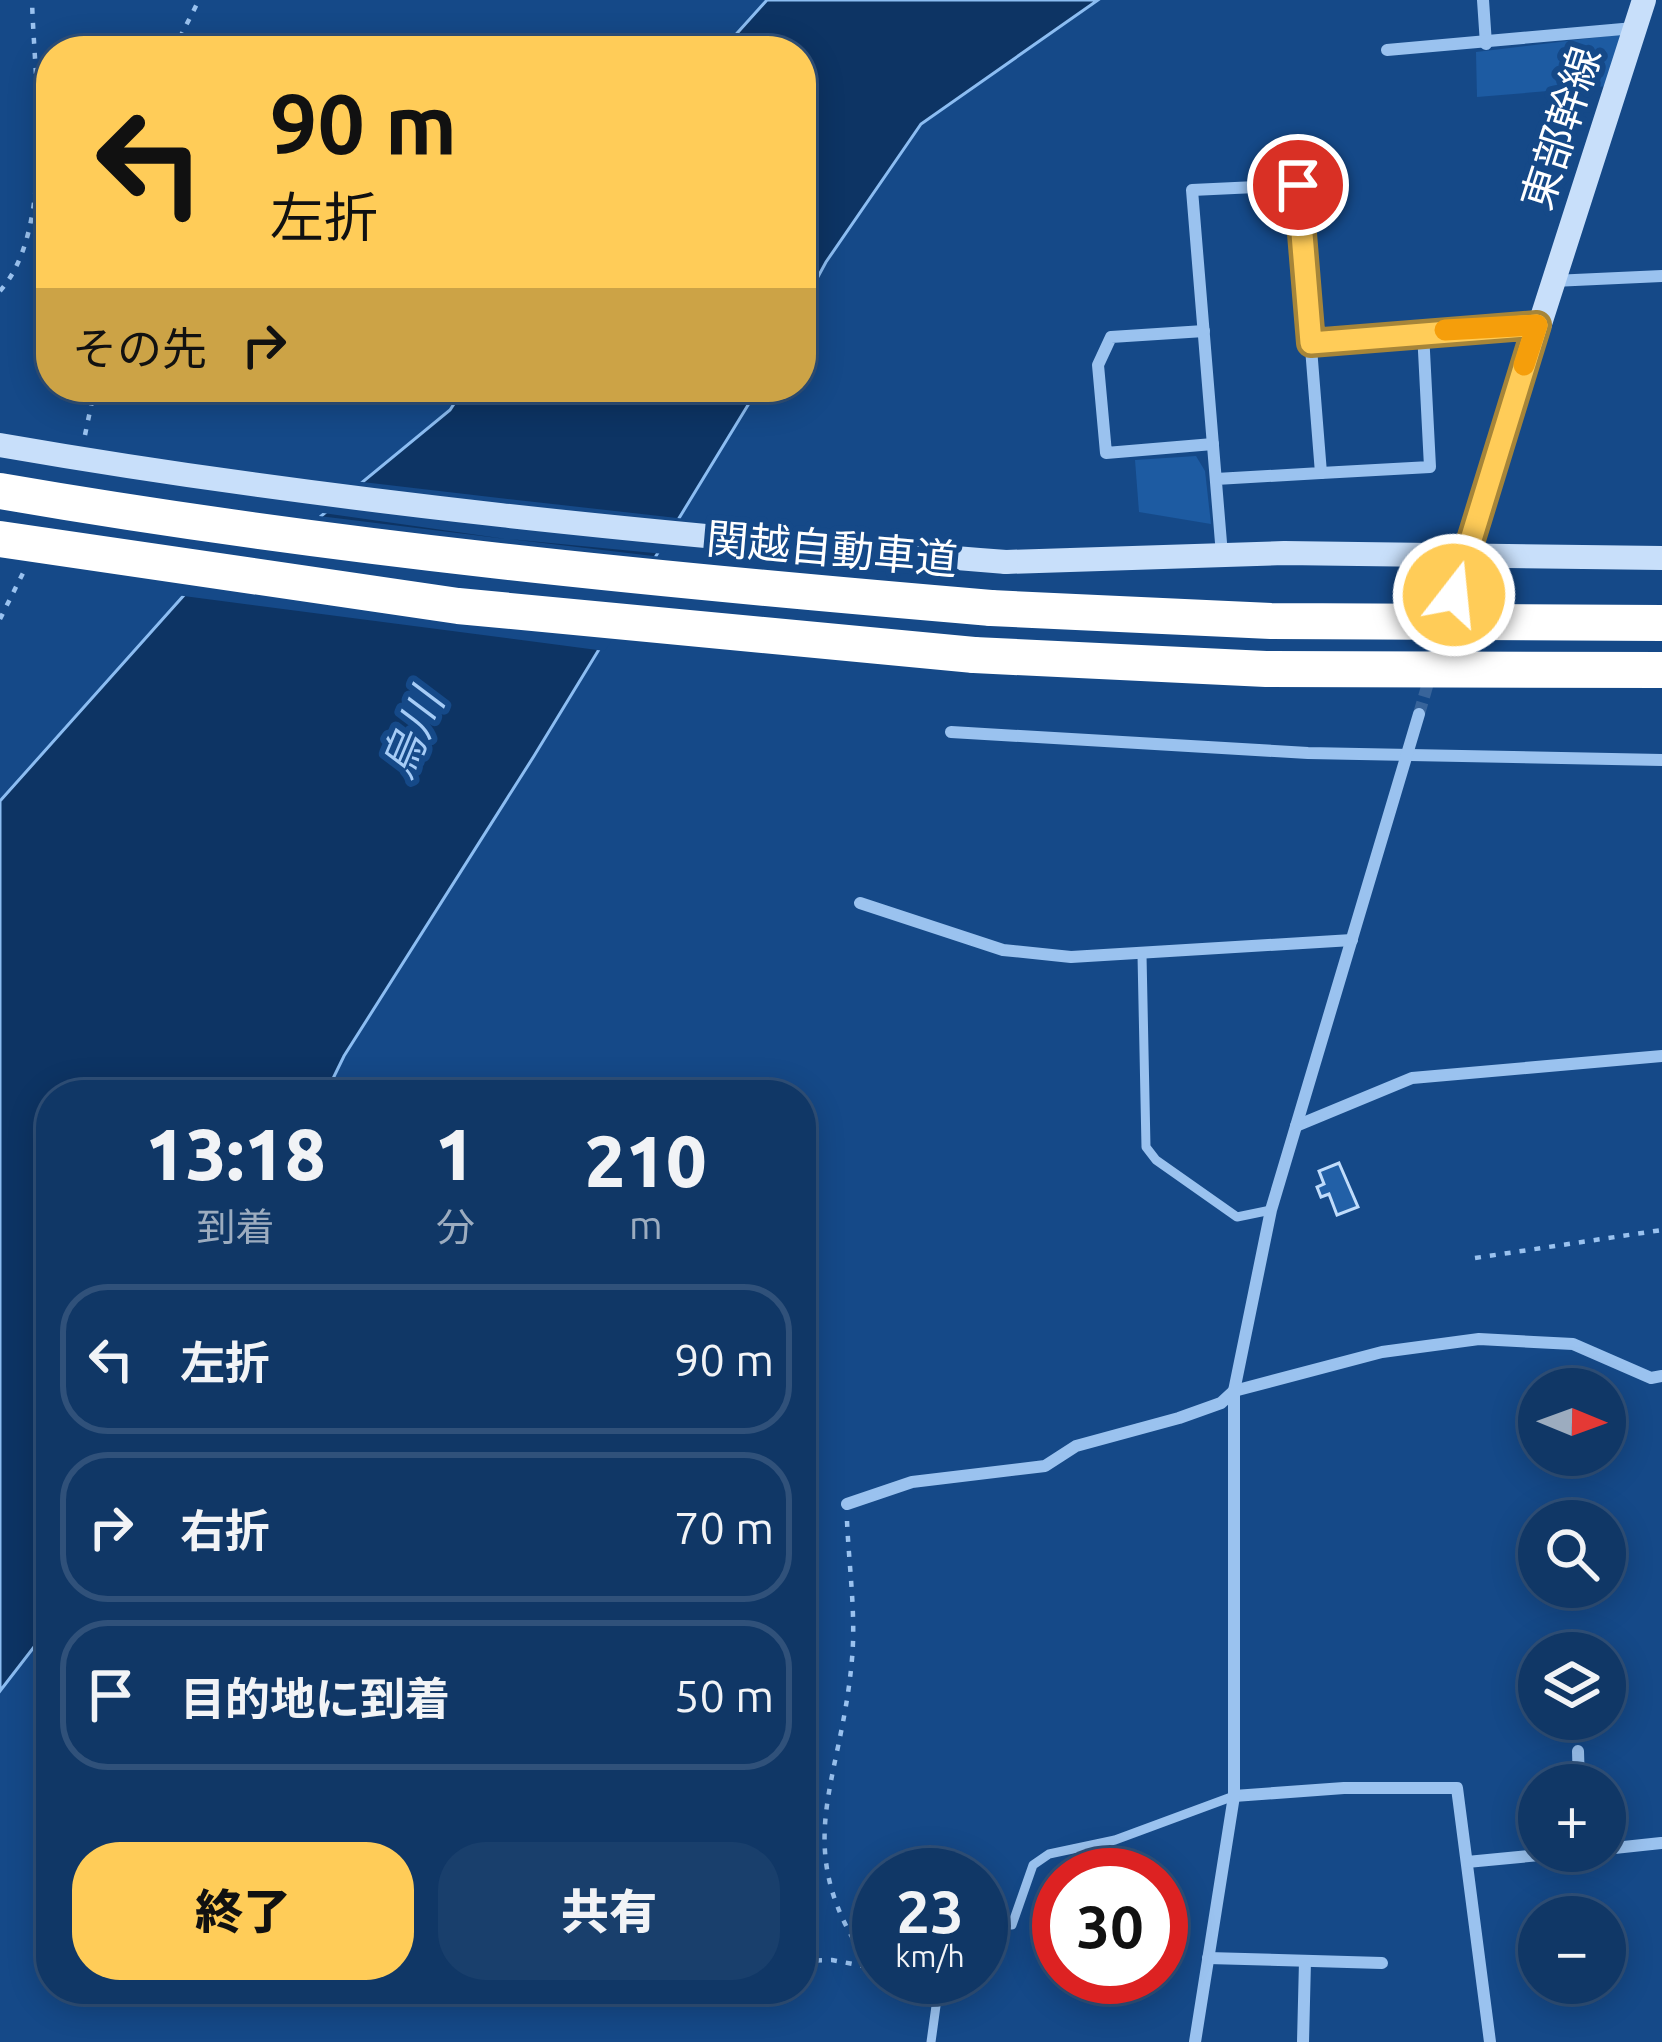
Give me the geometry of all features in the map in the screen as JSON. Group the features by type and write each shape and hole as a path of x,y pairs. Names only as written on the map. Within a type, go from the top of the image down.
{"highway":[{"name":"関越自動車道","path":"0,491 250,531 476,560 992,608 1271,621 1662,622"},
{"path":"0,539 458,607 974,655 1266,669 1662,670"}],"street":[{"path":"1483,0 1486,44"},
{"path":"1388,50 1486,44 1646,11"},
{"name":"東部幹線","path":"1465,557 1551,281 1646,11"},
{"path":"1222,555 1192,190 1298,185 1321,473"},
{"path":"1551,281 1662,275"},
{"path":"1311,343 1537,325"},
{"path":"1204,331 1111,337 1098,364 1106,453 1213,444"},
{"path":"1216,479 1430,467 1423,332"},
{"path":"0,445 326,495 532,520 1006,562 1222,555 1662,558"},
{"path":"1454,595 1465,557"},
{"path":"1195,2042 1234,1796 1234,1391 1271,1210 1419,714"},
{"path":"951,732 1405,755 1662,760"},
{"path":"860,903 1003,950 1071,957 1352,940"},
{"path":"1296,1126 1412,1078 1662,1057"},
{"path":"847,1504 912,1482 1045,1466 1076,1446 1179,1418 1221,1403 1234,1391 1382,1352 1480,1339 1573,1344 1651,1378 1662,1376"},
{"path":"1578,1751 1578,1764"},
{"path":"1234,1796 1344,1788 1457,1788 1490,2042"},
{"path":"1626,1847 1661,1843"},
{"path":"1467,1862 1518,1857"},
{"path":"1208,1958 1382,1963"},
{"path":"1303,2042 1305,1961"}],"lane":[{"path":"1142,956 1146,1148 1237,1217 1271,1210"},
{"path":"1008,1925 1012,1925 1028,1876 1049,1854 1115,1840 1234,1796"},
{"path":"931,2042 936,2004"}],"path":[{"path":"0,291 9,281 35,211 32,0"},
{"path":"178,36 199,0"},
{"path":"1475,1258 1662,1230"},
{"path":"847,1504 852,1664 822,1844 830,1895 852,1940"},
{"path":"816,1960 852,1964"}],"shaded area":[{"path":"1625,34 1608,86 1477,97 1476,52"},
{"path":"1196,456 1205,471 1211,524 1139,512 1135,460"}],"water":[{"path":"767,0 1098,0 921,124 816,280 816,36 735,36"},
{"name":"烏川","path":"455,402 750,402 332,1080 36,1080 36,1644 0,1691 0,801 194,584 320,517"}],"pier":[{"path":"354,481 686,519 664,554 509,539 662,557 605,651 176,595 191,579 311,515 506,539 316,512"}],"building":[{"path":"1339,1163 1358,1207 1337,1215 1329,1194 1321,1197 1317,1187 1324,1184 1319,1171"}],"tunnel":[{"path":"1419,714 1444,628"}],"slow traffic":[{"path":"1445,330 1537,325 1524,365"}],"route":[{"path":"1298,185 1311,343 1537,325 1454,595"}]}
